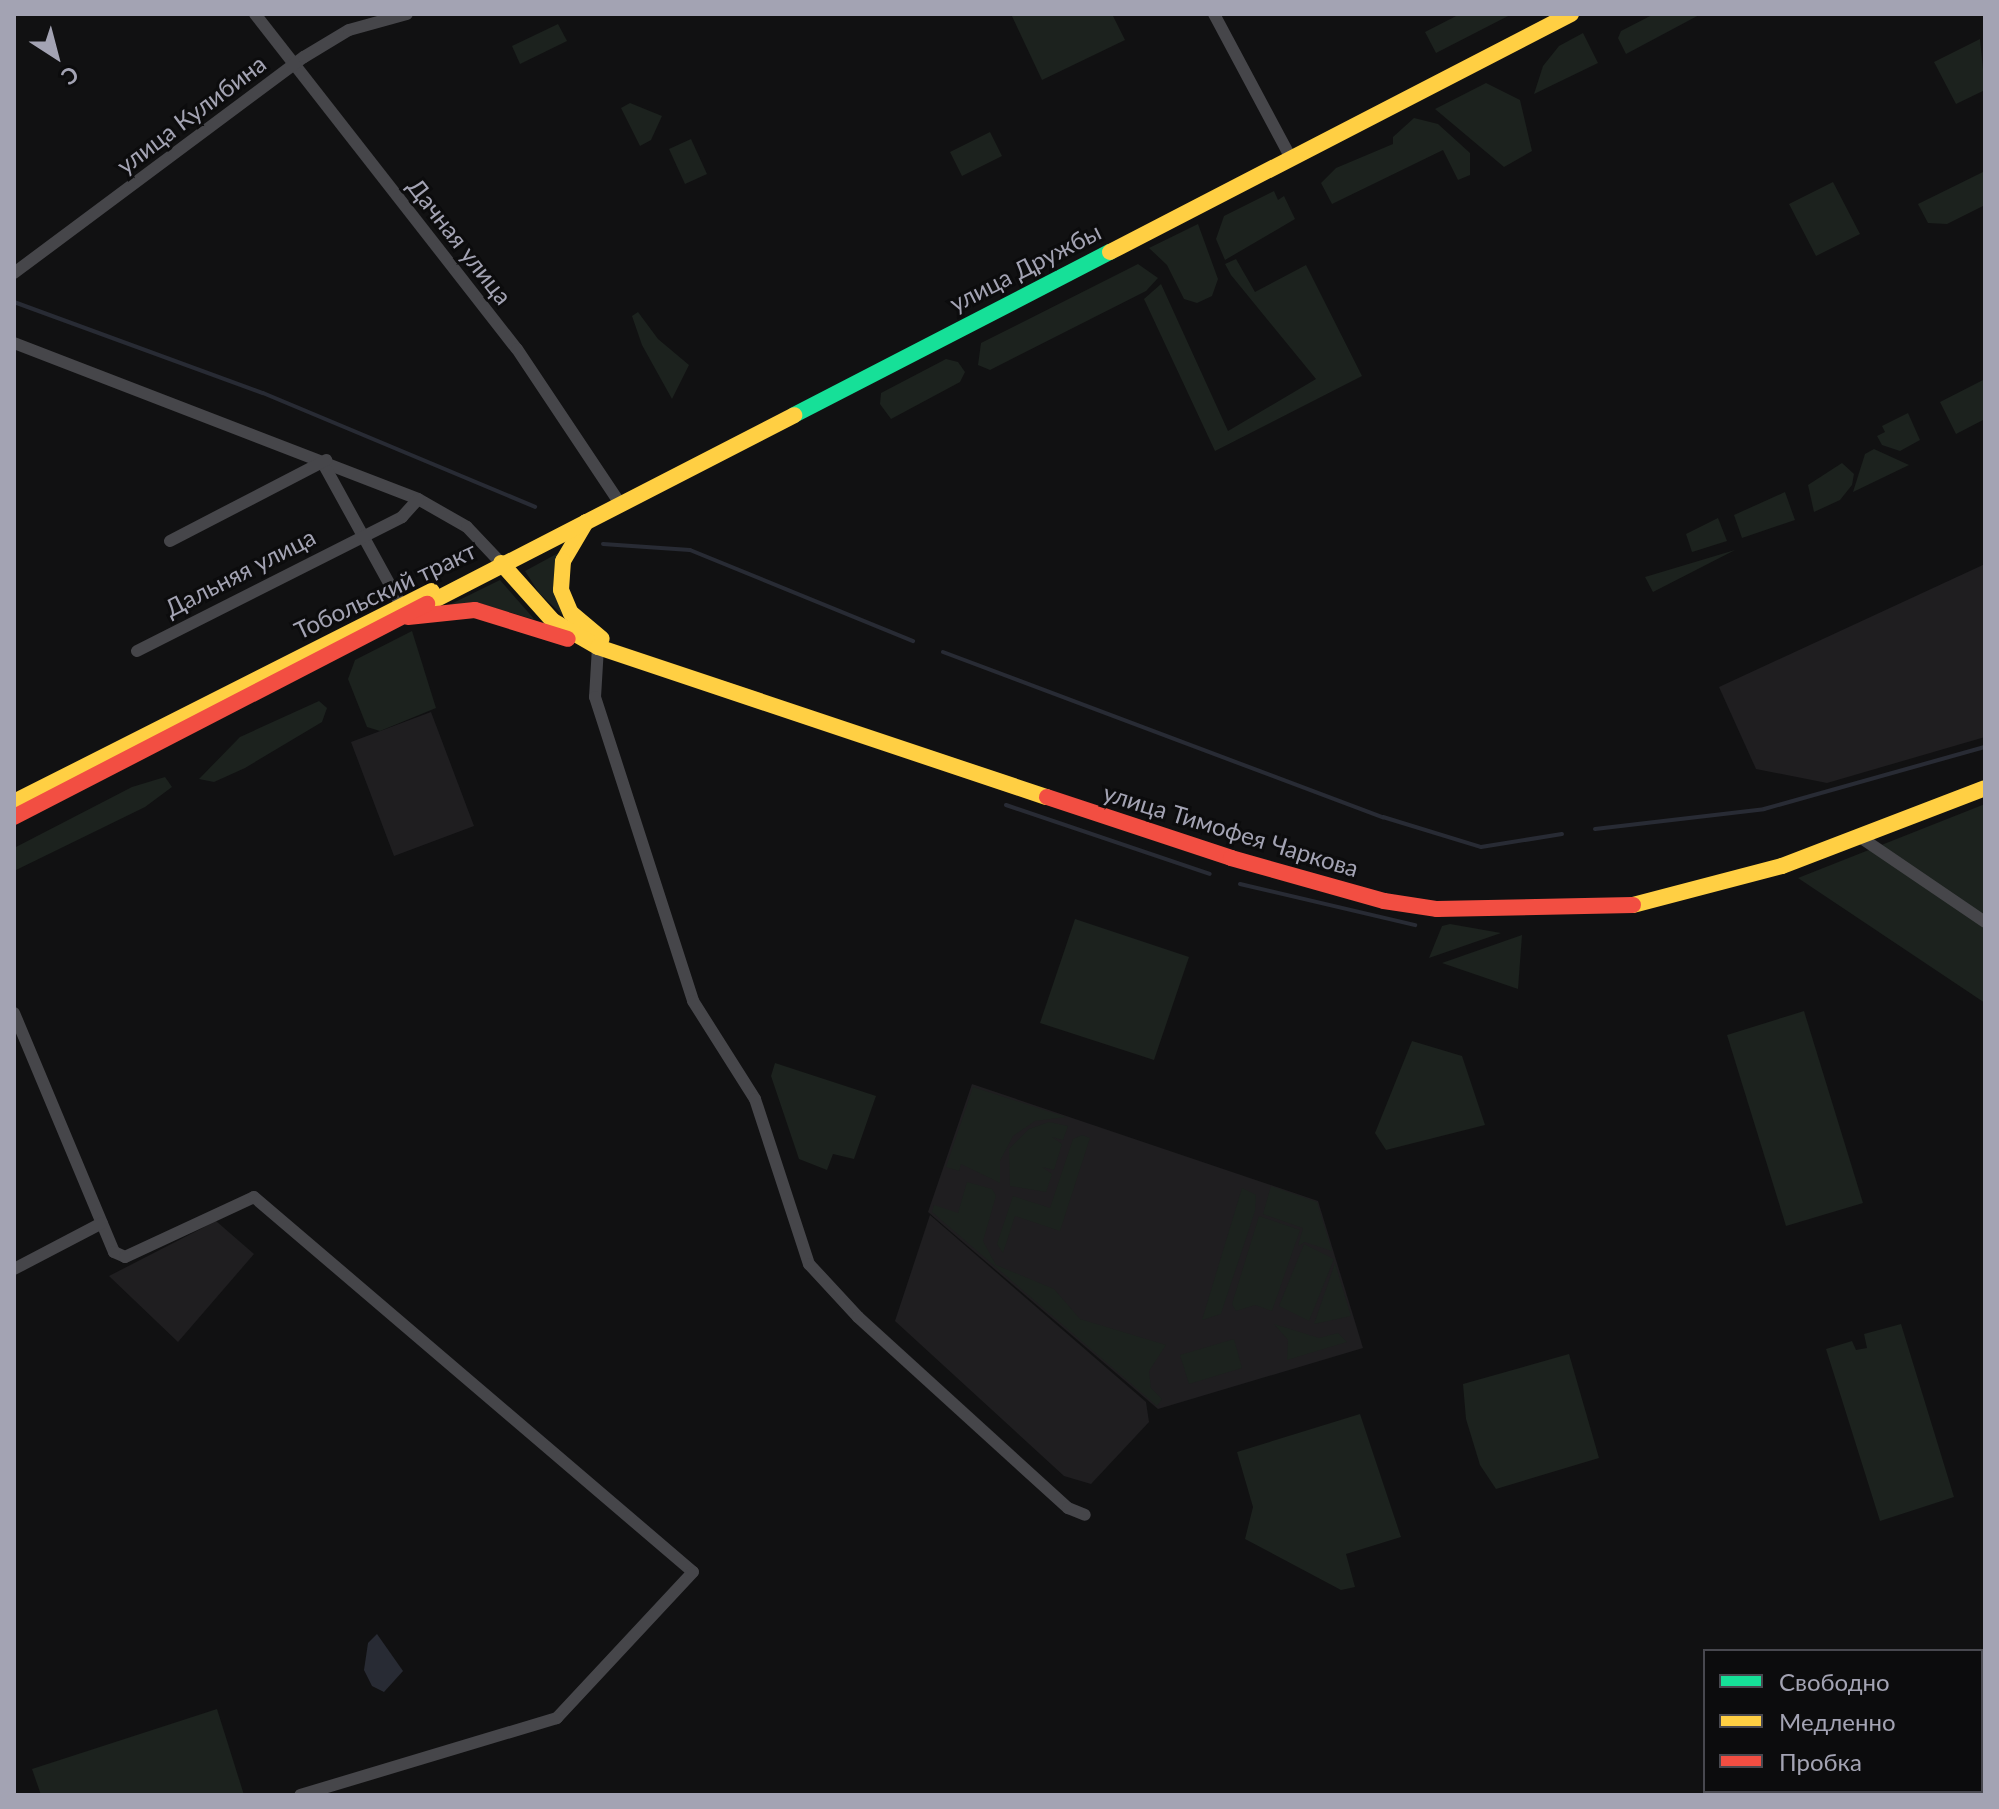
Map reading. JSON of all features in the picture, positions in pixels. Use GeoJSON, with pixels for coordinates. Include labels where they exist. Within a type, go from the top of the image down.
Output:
{"type":"FeatureCollection","features":[{"type":"Feature","properties":{"kind":"main road","name":"улица Дружбы"},"geometry":{"type":"LineString","coordinates":[[501,563],[1571,14]]}},
{"type":"Feature","properties":{"kind":"main road"},"geometry":{"type":"LineString","coordinates":[[587,519],[563,561],[561,590],[580,623],[631,656]]}},
{"type":"Feature","properties":{"kind":"main road","name":"Тобольский тракт"},"geometry":{"type":"LineString","coordinates":[[14,817],[176,727],[501,563]]}},
{"type":"Feature","properties":{"kind":"main road","name":"улица Тимофея Чаркова"},"geometry":{"type":"LineString","coordinates":[[501,563],[553,621],[598,647],[1231,858],[1384,901],[1437,909],[1519,912],[1628,906],[1729,884],[1985,788]]}},
{"type":"Feature","properties":{"kind":"main road"},"geometry":{"type":"LineString","coordinates":[[404,611],[475,610],[598,647]]}},
{"type":"Feature","properties":{"kind":"main road","name":"Тобольский тракт"},"geometry":{"type":"LineString","coordinates":[[14,802],[176,727]]}},
{"type":"Feature","properties":{"kind":"street","name":"Дачная улица"},"geometry":{"type":"LineString","coordinates":[[255,14],[517,349],[619,502]]}},
{"type":"Feature","properties":{"kind":"street","name":"улица Кулибина"},"geometry":{"type":"LineString","coordinates":[[14,273],[294,64],[349,30],[407,14]]}},
{"type":"Feature","properties":{"kind":"street"},"geometry":{"type":"LineString","coordinates":[[1214,14],[1291,158]]}},
{"type":"Feature","properties":{"kind":"street"},"geometry":{"type":"LineString","coordinates":[[14,343],[418,499],[467,527],[501,563]]}},
{"type":"Feature","properties":{"kind":"street"},"geometry":{"type":"LineString","coordinates":[[325,462],[404,611]]}},
{"type":"Feature","properties":{"kind":"street"},"geometry":{"type":"LineString","coordinates":[[170,541],[297,472],[325,462]]}},
{"type":"Feature","properties":{"kind":"street","name":"Дальняя улица"},"geometry":{"type":"LineString","coordinates":[[137,651],[402,517],[418,499]]}},
{"type":"Feature","properties":{"kind":"street"},"geometry":{"type":"LineString","coordinates":[[598,647],[595,697],[693,1001],[755,1099],[809,1264],[858,1317],[1068,1508],[1085,1515]]}},
{"type":"Feature","properties":{"kind":"street"},"geometry":{"type":"LineString","coordinates":[[1860,837],[1985,922]]}},
{"type":"Feature","properties":{"kind":"street"},"geometry":{"type":"LineString","coordinates":[[14,1013],[114,1252],[125,1257],[254,1197],[693,1572],[557,1718],[300,1795]]}},
{"type":"Feature","properties":{"kind":"street"},"geometry":{"type":"LineString","coordinates":[[14,1269],[102,1223]]}},
{"type":"Feature","properties":{"kind":"shaded area"},"geometry":{"type":"Polygon","coordinates":[[[1011,14],[1112,14],[1125,40],[1042,80],[1011,14]]]}},
{"type":"Feature","properties":{"kind":"shaded area"},"geometry":{"type":"Polygon","coordinates":[[[1460,14],[1512,14],[1436,53],[1425,32],[1460,14]]]}},
{"type":"Feature","properties":{"kind":"shaded area"},"geometry":{"type":"Polygon","coordinates":[[[1654,14],[1701,14],[1626,54],[1618,38],[1621,31],[1654,14]]]}},
{"type":"Feature","properties":{"kind":"shaded area"},"geometry":{"type":"Polygon","coordinates":[[[558,24],[567,41],[520,64],[512,46],[558,24]]]}},
{"type":"Feature","properties":{"kind":"shaded area"},"geometry":{"type":"Polygon","coordinates":[[[1583,33],[1598,63],[1534,94],[1543,66],[1559,46],[1583,33]]]}},
{"type":"Feature","properties":{"kind":"shaded area"},"geometry":{"type":"Polygon","coordinates":[[[1980,39],[1985,90],[1956,104],[1934,62],[1980,39]]]}},
{"type":"Feature","properties":{"kind":"shaded area"},"geometry":{"type":"Polygon","coordinates":[[[1486,83],[1520,100],[1532,151],[1504,167],[1435,109],[1486,83]]]}},
{"type":"Feature","properties":{"kind":"shaded area"},"geometry":{"type":"Polygon","coordinates":[[[630,103],[662,116],[651,140],[640,146],[621,108],[630,103]]]}},
{"type":"Feature","properties":{"kind":"shaded area"},"geometry":{"type":"Polygon","coordinates":[[[1414,118],[1438,124],[1470,153],[1470,175],[1458,180],[1443,150],[1332,204],[1321,183],[1336,168],[1393,144],[1393,137],[1414,118]]]}},
{"type":"Feature","properties":{"kind":"shaded area"},"geometry":{"type":"Polygon","coordinates":[[[990,132],[1002,156],[962,176],[950,152],[990,132]]]}},
{"type":"Feature","properties":{"kind":"shaded area"},"geometry":{"type":"Polygon","coordinates":[[[691,139],[707,174],[685,184],[669,149],[691,139]]]}},
{"type":"Feature","properties":{"kind":"shaded area"},"geometry":{"type":"Polygon","coordinates":[[[1985,171],[1985,205],[1947,224],[1928,223],[1918,204],[1985,171]]]}},
{"type":"Feature","properties":{"kind":"shaded area"},"geometry":{"type":"Polygon","coordinates":[[[1833,182],[1860,234],[1816,256],[1789,204],[1833,182]]]}},
{"type":"Feature","properties":{"kind":"shaded area"},"geometry":{"type":"Polygon","coordinates":[[[1274,191],[1278,200],[1284,196],[1295,219],[1225,260],[1216,239],[1224,216],[1274,191]]]}},
{"type":"Feature","properties":{"kind":"shaded area"},"geometry":{"type":"Polygon","coordinates":[[[1198,224],[1218,279],[1212,296],[1197,303],[1184,299],[1167,265],[1149,248],[1198,224]]]}},
{"type":"Feature","properties":{"kind":"shaded area"},"geometry":{"type":"Polygon","coordinates":[[[1236,259],[1255,292],[1306,265],[1362,376],[1215,451],[1144,299],[1161,284],[1228,431],[1316,379],[1231,275],[1225,264],[1236,259]]]}},
{"type":"Feature","properties":{"kind":"shaded area"},"geometry":{"type":"Polygon","coordinates":[[[1138,264],[1158,278],[1146,291],[990,370],[978,365],[981,343],[1138,264]]]}},
{"type":"Feature","properties":{"kind":"shaded area"},"geometry":{"type":"Polygon","coordinates":[[[638,312],[658,339],[689,365],[672,399],[642,345],[632,316],[638,312]]]}},
{"type":"Feature","properties":{"kind":"shaded area"},"geometry":{"type":"Polygon","coordinates":[[[946,359],[958,362],[965,372],[960,382],[891,419],[880,404],[881,393],[946,359]]]}},
{"type":"Feature","properties":{"kind":"shaded area"},"geometry":{"type":"Polygon","coordinates":[[[1985,379],[1985,419],[1956,434],[1940,402],[1985,379]]]}},
{"type":"Feature","properties":{"kind":"shaded area"},"geometry":{"type":"Polygon","coordinates":[[[1908,413],[1920,440],[1900,451],[1882,445],[1877,436],[1885,432],[1882,426],[1908,413]]]}},
{"type":"Feature","properties":{"kind":"shaded area"},"geometry":{"type":"Polygon","coordinates":[[[1874,449],[1909,465],[1853,492],[1865,454],[1874,449]]]}},
{"type":"Feature","properties":{"kind":"shaded area"},"geometry":{"type":"Polygon","coordinates":[[[1842,463],[1854,474],[1852,485],[1840,500],[1814,512],[1808,485],[1842,463]]]}},
{"type":"Feature","properties":{"kind":"shaded area"},"geometry":{"type":"Polygon","coordinates":[[[1785,492],[1795,520],[1742,538],[1734,515],[1785,492]]]}},
{"type":"Feature","properties":{"kind":"shaded area"},"geometry":{"type":"Polygon","coordinates":[[[1718,518],[1727,541],[1692,552],[1686,534],[1718,518]]]}},
{"type":"Feature","properties":{"kind":"shaded area"},"geometry":{"type":"Polygon","coordinates":[[[1735,550],[1653,592],[1645,577],[1735,550]]]}},
{"type":"Feature","properties":{"kind":"shaded area"},"geometry":{"type":"Polygon","coordinates":[[[562,551],[570,622],[539,593],[525,571],[562,551]]]}},
{"type":"Feature","properties":{"kind":"shaded area"},"geometry":{"type":"Polygon","coordinates":[[[1985,564],[1985,737],[1827,783],[1756,769],[1719,687],[1985,564]]]}},
{"type":"Feature","properties":{"kind":"shaded area"},"geometry":{"type":"Polygon","coordinates":[[[500,580],[535,620],[479,603],[449,605],[500,580]]]}},
{"type":"Feature","properties":{"kind":"shaded area"},"geometry":{"type":"Polygon","coordinates":[[[412,631],[436,708],[380,731],[367,727],[348,679],[355,660],[412,631]]]}},
{"type":"Feature","properties":{"kind":"shaded area"},"geometry":{"type":"Polygon","coordinates":[[[319,701],[327,708],[322,722],[245,768],[214,782],[199,779],[240,737],[319,701]]]}},
{"type":"Feature","properties":{"kind":"shaded area"},"geometry":{"type":"Polygon","coordinates":[[[431,712],[474,826],[394,856],[351,742],[431,712]]]}},
{"type":"Feature","properties":{"kind":"shaded area"},"geometry":{"type":"Polygon","coordinates":[[[165,777],[172,787],[145,807],[14,871],[14,848],[132,787],[165,777]]]}},
{"type":"Feature","properties":{"kind":"shaded area"},"geometry":{"type":"Polygon","coordinates":[[[1985,804],[1985,1003],[1798,878],[1985,804]]]}},
{"type":"Feature","properties":{"kind":"shaded area"},"geometry":{"type":"Polygon","coordinates":[[[1075,919],[1189,957],[1154,1060],[1040,1023],[1075,919]]]}},
{"type":"Feature","properties":{"kind":"shaded area"},"geometry":{"type":"Polygon","coordinates":[[[1450,924],[1501,933],[1429,958],[1442,926],[1450,924]]]}},
{"type":"Feature","properties":{"kind":"shaded area"},"geometry":{"type":"Polygon","coordinates":[[[1522,935],[1518,989],[1442,963],[1522,935]]]}},
{"type":"Feature","properties":{"kind":"shaded area"},"geometry":{"type":"Polygon","coordinates":[[[1804,1011],[1863,1203],[1786,1226],[1727,1035],[1804,1011]]]}},
{"type":"Feature","properties":{"kind":"shaded area"},"geometry":{"type":"Polygon","coordinates":[[[1412,1041],[1462,1056],[1485,1125],[1386,1150],[1375,1133],[1412,1041]]]}},
{"type":"Feature","properties":{"kind":"shaded area"},"geometry":{"type":"Polygon","coordinates":[[[775,1063],[876,1096],[854,1159],[833,1154],[827,1170],[799,1159],[771,1076],[775,1063]]]}},
{"type":"Feature","properties":{"kind":"shaded area"},"geometry":{"type":"Polygon","coordinates":[[[972,1084],[1318,1201],[1363,1348],[1158,1409],[928,1212],[972,1084]]]}},
{"type":"Feature","properties":{"kind":"shaded area"},"geometry":{"type":"Polygon","coordinates":[[[973,1087],[1066,1117],[1035,1121],[1013,1136],[1000,1161],[1000,1183],[961,1164],[959,1171],[946,1167],[973,1087]]]}},
{"type":"Feature","properties":{"kind":"shaded area"},"geometry":{"type":"Polygon","coordinates":[[[1049,1122],[1068,1126],[1063,1140],[1052,1137],[1062,1144],[1054,1170],[1042,1167],[1052,1174],[1046,1192],[1010,1186],[1009,1149],[1029,1129],[1049,1122]]]}},
{"type":"Feature","properties":{"kind":"shaded area"},"geometry":{"type":"Polygon","coordinates":[[[1082,1135],[1090,1138],[1060,1231],[1015,1216],[1003,1253],[997,1244],[1013,1196],[1050,1208],[1073,1139],[1082,1135]]]}},
{"type":"Feature","properties":{"kind":"shaded area"},"geometry":{"type":"Polygon","coordinates":[[[967,1182],[992,1189],[996,1196],[983,1241],[996,1265],[1054,1289],[1080,1319],[1166,1345],[1149,1371],[1151,1388],[1162,1399],[1157,1406],[932,1212],[934,1205],[958,1213],[967,1182]]]}},
{"type":"Feature","properties":{"kind":"shaded area"},"geometry":{"type":"Polygon","coordinates":[[[1271,1186],[1317,1202],[1332,1251],[1305,1242],[1298,1246],[1303,1228],[1263,1214],[1271,1186]]]}},
{"type":"Feature","properties":{"kind":"shaded area"},"geometry":{"type":"Polygon","coordinates":[[[1242,1188],[1256,1195],[1255,1211],[1221,1314],[1202,1320],[1242,1188]]]}},
{"type":"Feature","properties":{"kind":"shaded area"},"geometry":{"type":"Polygon","coordinates":[[[930,1215],[1146,1402],[1149,1422],[1091,1484],[1064,1476],[895,1321],[930,1215]]]}},
{"type":"Feature","properties":{"kind":"shaded area"},"geometry":{"type":"Polygon","coordinates":[[[1259,1216],[1300,1230],[1272,1311],[1255,1305],[1236,1311],[1232,1304],[1259,1216]]]}},
{"type":"Feature","properties":{"kind":"shaded area"},"geometry":{"type":"Polygon","coordinates":[[[216,1221],[254,1254],[178,1342],[109,1276],[216,1221]]]}},
{"type":"Feature","properties":{"kind":"shaded area"},"geometry":{"type":"Polygon","coordinates":[[[1304,1244],[1334,1259],[1309,1321],[1279,1306],[1304,1244]]]}},
{"type":"Feature","properties":{"kind":"shaded area"},"geometry":{"type":"Polygon","coordinates":[[[1335,1263],[1351,1316],[1314,1324],[1335,1263]]]}},
{"type":"Feature","properties":{"kind":"shaded area"},"geometry":{"type":"Polygon","coordinates":[[[1274,1324],[1319,1338],[1338,1333],[1347,1342],[1287,1360],[1288,1340],[1274,1324]]]}},
{"type":"Feature","properties":{"kind":"shaded area"},"geometry":{"type":"Polygon","coordinates":[[[1901,1324],[1954,1497],[1880,1521],[1826,1349],[1852,1341],[1856,1350],[1867,1348],[1864,1334],[1901,1324]]]}},
{"type":"Feature","properties":{"kind":"shaded area"},"geometry":{"type":"Polygon","coordinates":[[[1234,1339],[1242,1368],[1189,1384],[1180,1355],[1234,1339]]]}},
{"type":"Feature","properties":{"kind":"shaded area"},"geometry":{"type":"Polygon","coordinates":[[[1569,1354],[1599,1458],[1496,1489],[1480,1465],[1466,1419],[1463,1384],[1569,1354]]]}},
{"type":"Feature","properties":{"kind":"shaded area"},"geometry":{"type":"Polygon","coordinates":[[[1360,1414],[1401,1537],[1346,1554],[1355,1587],[1341,1590],[1245,1539],[1253,1507],[1237,1452],[1360,1414]]]}},
{"type":"Feature","properties":{"kind":"shaded area"},"geometry":{"type":"Polygon","coordinates":[[[377,1634],[403,1671],[384,1692],[372,1686],[364,1670],[368,1643],[377,1634]]]}},
{"type":"Feature","properties":{"kind":"shaded area"},"geometry":{"type":"Polygon","coordinates":[[[217,1709],[244,1795],[41,1795],[32,1769],[217,1709]]]}},
{"type":"Feature","properties":{"kind":"waterway"},"geometry":{"type":"LineString","coordinates":[[14,302],[263,393],[535,507]]}},
{"type":"Feature","properties":{"kind":"waterway"},"geometry":{"type":"LineString","coordinates":[[603,544],[690,550],[913,641]]}},
{"type":"Feature","properties":{"kind":"waterway"},"geometry":{"type":"LineString","coordinates":[[943,652],[1383,817],[1481,847],[1562,834]]}},
{"type":"Feature","properties":{"kind":"waterway"},"geometry":{"type":"LineString","coordinates":[[1595,829],[1764,809],[1985,747]]}},
{"type":"Feature","properties":{"kind":"waterway"},"geometry":{"type":"LineString","coordinates":[[1006,805],[1210,874]]}},
{"type":"Feature","properties":{"kind":"waterway"},"geometry":{"type":"LineString","coordinates":[[1240,884],[1415,925]]}},
{"type":"Feature","properties":{"kind":"traffic: fast"},"geometry":{"type":"LineString","coordinates":[[794,415],[1110,252]]}},
{"type":"Feature","properties":{"kind":"traffic: slow"},"geometry":{"type":"LineString","coordinates":[[1110,252],[1571,14]]}},
{"type":"Feature","properties":{"kind":"traffic: slow"},"geometry":{"type":"LineString","coordinates":[[427,604],[794,415]]}},
{"type":"Feature","properties":{"kind":"traffic: slow"},"geometry":{"type":"LineString","coordinates":[[586,522],[563,561],[561,590],[571,613],[602,639]]}},
{"type":"Feature","properties":{"kind":"traffic: slow"},"geometry":{"type":"LineString","coordinates":[[501,563],[553,621],[598,647],[1047,797]]}},
{"type":"Feature","properties":{"kind":"traffic: slow"},"geometry":{"type":"LineString","coordinates":[[14,802],[432,591]]}},
{"type":"Feature","properties":{"kind":"traffic: slow"},"geometry":{"type":"LineString","coordinates":[[1633,905],[1782,866],[1985,788]]}},
{"type":"Feature","properties":{"kind":"traffic: jam"},"geometry":{"type":"LineString","coordinates":[[14,817],[427,604]]}},
{"type":"Feature","properties":{"kind":"traffic: jam"},"geometry":{"type":"LineString","coordinates":[[408,617],[475,610],[568,639]]}},
{"type":"Feature","properties":{"kind":"traffic: jam"},"geometry":{"type":"LineString","coordinates":[[1047,797],[1231,858],[1384,901],[1437,909],[1633,905]]}}]}
